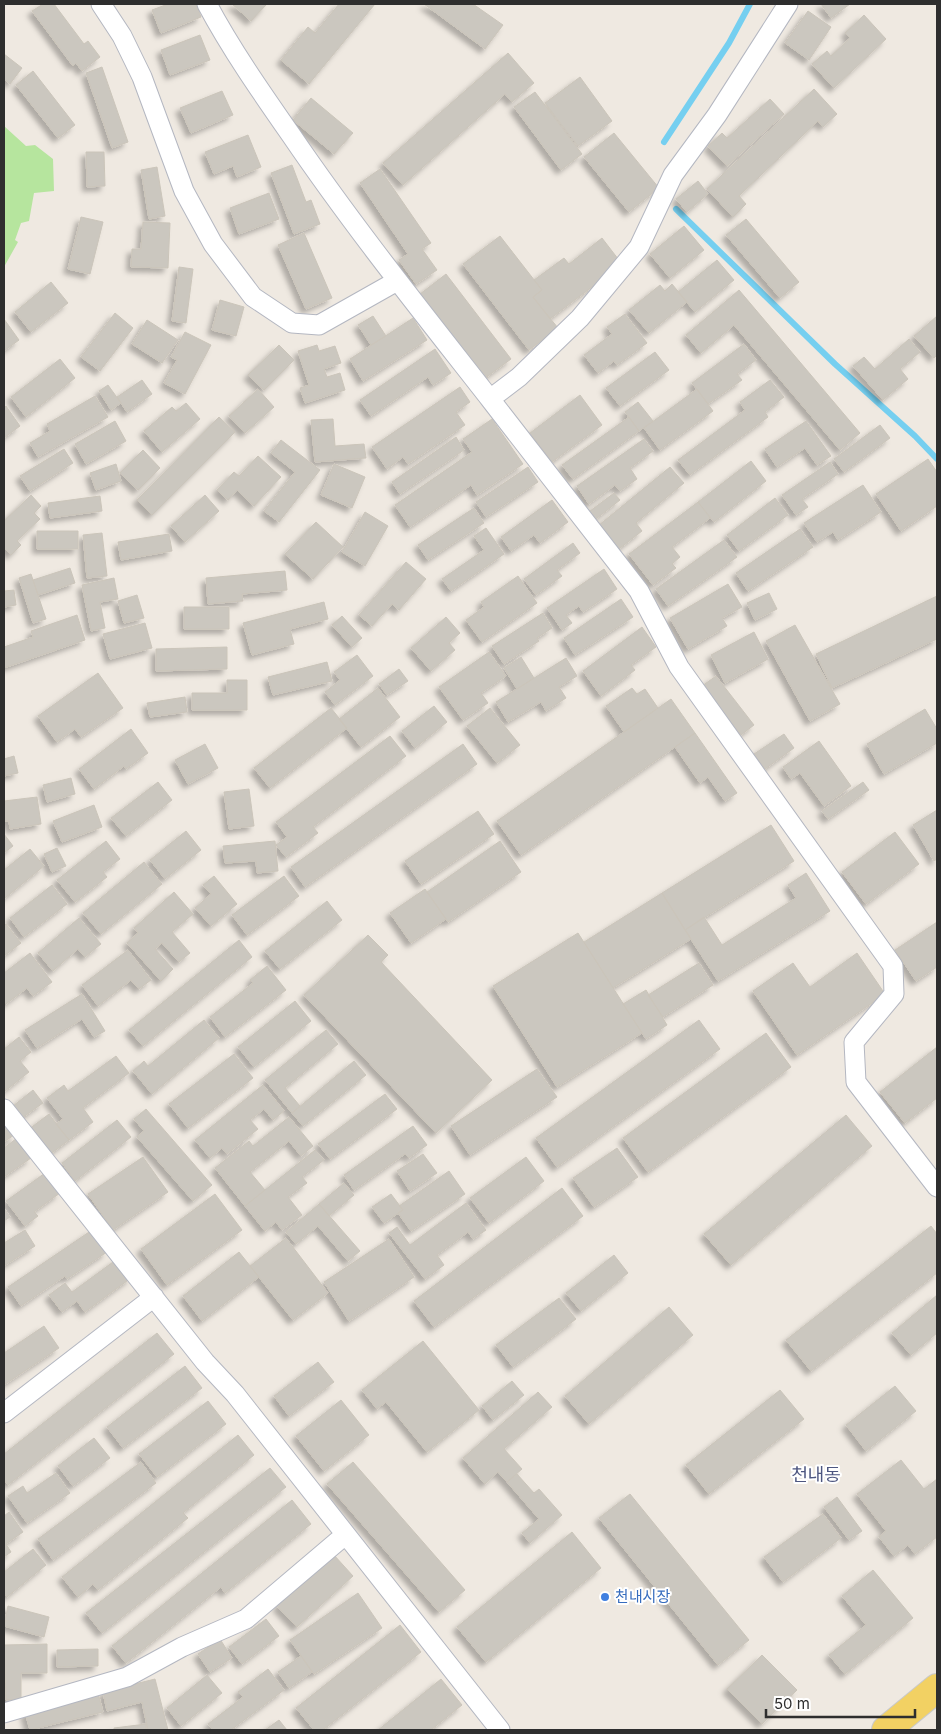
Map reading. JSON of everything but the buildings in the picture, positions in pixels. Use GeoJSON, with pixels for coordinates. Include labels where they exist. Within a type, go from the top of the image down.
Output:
{"type":"FeatureCollection","features":[{"type":"Feature","properties":{"kind":"main road"},"geometry":{"type":"LineString","coordinates":[[886,1730],[937,1688]]}},
{"type":"Feature","properties":{"kind":"street"},"geometry":{"type":"LineString","coordinates":[[101,4],[122,36],[142,77],[184,191],[213,244],[253,296],[292,323],[319,324],[397,281]]}},
{"type":"Feature","properties":{"kind":"street"},"geometry":{"type":"LineString","coordinates":[[207,4],[220,28],[274,111],[328,189],[397,281],[639,591],[679,667],[893,966],[894,994],[854,1042],[856,1082],[937,1187]]}},
{"type":"Feature","properties":{"kind":"street"},"geometry":{"type":"LineString","coordinates":[[490,399],[519,377],[580,318],[639,247],[673,175],[717,115],[788,4]]}},
{"type":"Feature","properties":{"kind":"street"},"geometry":{"type":"LineString","coordinates":[[4,1108],[205,1362],[235,1394],[500,1730]]}},
{"type":"Feature","properties":{"kind":"street"},"geometry":{"type":"LineString","coordinates":[[4,1413],[154,1297]]}},
{"type":"Feature","properties":{"kind":"street"},"geometry":{"type":"LineString","coordinates":[[4,1713],[127,1677],[182,1647],[246,1619],[345,1535]]}},
{"type":"Feature","properties":{"kind":"green space"},"geometry":{"type":"Polygon","coordinates":[[[4,126],[26,146],[35,145],[53,159],[54,191],[34,193],[29,221],[21,223],[15,240],[18,242],[4,267],[4,126]]]}},
{"type":"Feature","properties":{"kind":"waterway"},"geometry":{"type":"LineString","coordinates":[[664,142],[729,43],[750,4]]}},
{"type":"Feature","properties":{"kind":"waterway"},"geometry":{"type":"LineString","coordinates":[[676,209],[835,364],[915,436],[937,459]]}},
{"type":"Feature","properties":{"kind":"place","name":"천내시장"},"geometry":{"type":"Point","coordinates":[605,1597]}},
{"type":"Feature","properties":{"kind":"district","name":"천내동"},"geometry":{"type":"Point","coordinates":[816,1475]}}]}
